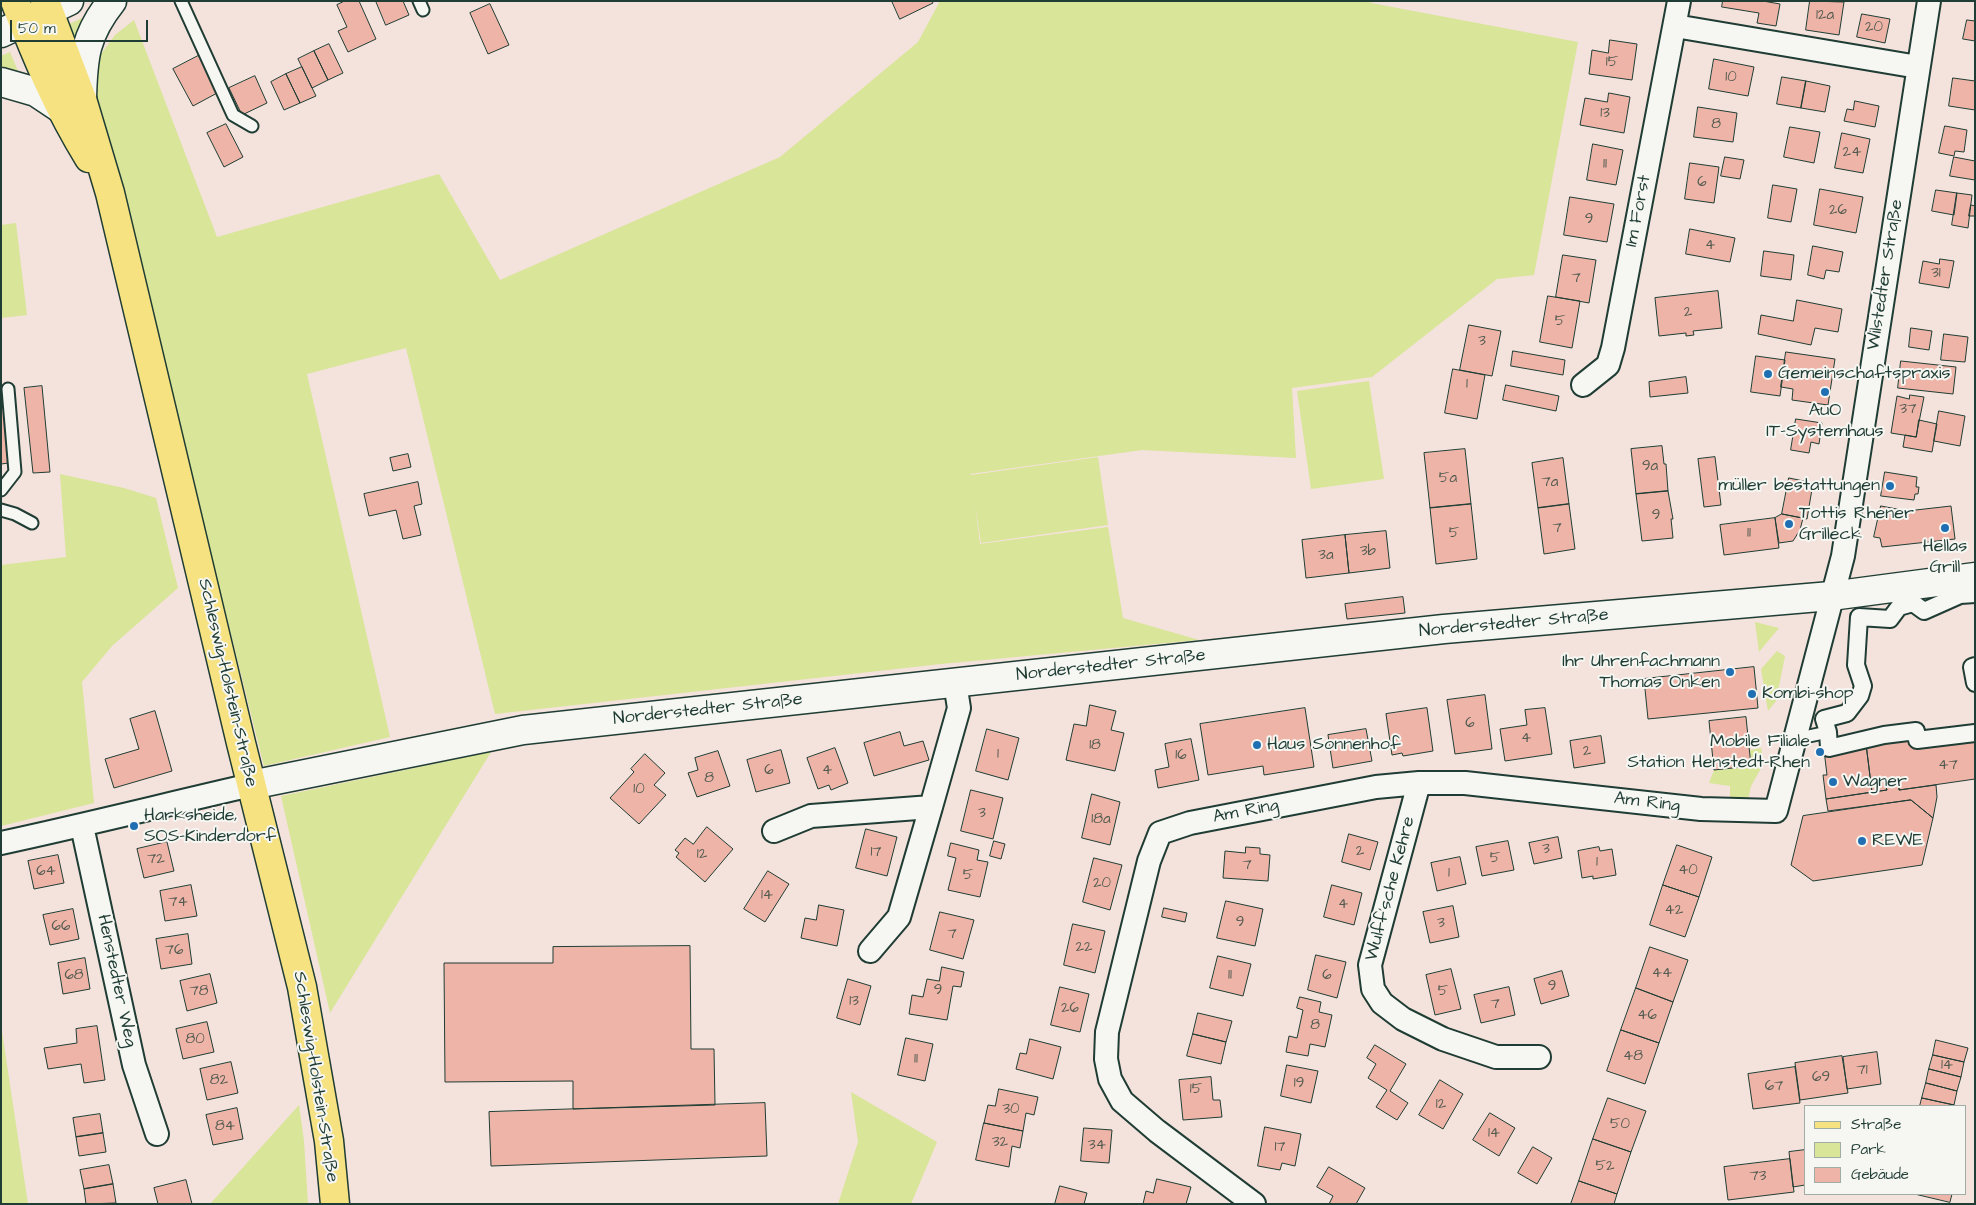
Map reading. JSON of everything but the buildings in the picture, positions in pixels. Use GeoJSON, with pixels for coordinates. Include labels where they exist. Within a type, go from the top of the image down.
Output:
{"type":"FeatureCollection","features":[{"type":"Feature","properties":{"kind":"main road","name":"Schleswig-Holstein-Straße"},"geometry":{"type":"LineString","coordinates":[[54,4],[72,103],[110,193],[251,785],[302,987],[329,1141],[335,1204]]}},
{"type":"Feature","properties":{"kind":"main road","name":"Schleswig-Holstein-Straße"},"geometry":{"type":"LineString","coordinates":[[13,19],[72,103]]}},
{"type":"Feature","properties":{"kind":"street"},"geometry":{"type":"LineString","coordinates":[[1,82],[72,103],[88,40],[112,1]]}},
{"type":"Feature","properties":{"kind":"street","name":"Im Forst"},"geometry":{"type":"LineString","coordinates":[[1583,385],[1608,365],[1613,348],[1679,1]]}},
{"type":"Feature","properties":{"kind":"street","name":"Wilstedter Straße"},"geometry":{"type":"LineString","coordinates":[[1776,811],[1843,556],[1929,1]]}},
{"type":"Feature","properties":{"kind":"street"},"geometry":{"type":"LineString","coordinates":[[13,19],[54,4]]}},
{"type":"Feature","properties":{"kind":"street"},"geometry":{"type":"LineString","coordinates":[[1675,26],[1918,67]]}},
{"type":"Feature","properties":{"kind":"street"},"geometry":{"type":"LineString","coordinates":[[1967,586],[1924,611],[1913,603],[1899,607],[1890,619],[1859,618],[1856,665],[1862,686],[1860,696],[1847,713],[1824,719],[1828,732],[1829,748],[1884,735],[1916,731],[1917,740],[1975,733]]}},
{"type":"Feature","properties":{"kind":"street","name":"Norderstedter Straße"},"geometry":{"type":"LineString","coordinates":[[251,785],[523,730],[1444,630],[1967,586]]}},
{"type":"Feature","properties":{"kind":"street"},"geometry":{"type":"LineString","coordinates":[[1975,666],[1972,667],[1975,683]]}},
{"type":"Feature","properties":{"kind":"street"},"geometry":{"type":"LineString","coordinates":[[870,951],[899,918],[958,708],[955,683]]}},
{"type":"Feature","properties":{"kind":"street","name":"Am Ring"},"geometry":{"type":"LineString","coordinates":[[1254,1204],[1157,1131],[1122,1101],[1110,1079],[1106,1059],[1107,1032],[1149,861],[1160,834],[1190,823],[1376,787],[1419,783],[1465,782],[1701,809],[1776,811]]}},
{"type":"Feature","properties":{"kind":"street","name":"Wulff'sche Kehre"},"geometry":{"type":"LineString","coordinates":[[1419,783],[1370,965],[1373,989],[1382,1003],[1403,1019],[1443,1039],[1496,1057],[1539,1057]]}},
{"type":"Feature","properties":{"kind":"street"},"geometry":{"type":"LineString","coordinates":[[1,843],[82,826],[132,812],[251,785]]}},
{"type":"Feature","properties":{"kind":"street"},"geometry":{"type":"LineString","coordinates":[[774,832],[811,816],[931,807]]}},
{"type":"Feature","properties":{"kind":"street","name":"Henstedter Weg"},"geometry":{"type":"LineString","coordinates":[[82,826],[134,1065],[157,1134]]}},
{"type":"Feature","properties":{"kind":"lane"},"geometry":{"type":"LineString","coordinates":[[181,1],[233,115],[252,126]]}},
{"type":"Feature","properties":{"kind":"lane"},"geometry":{"type":"LineString","coordinates":[[1,490],[15,472],[8,389]]}},
{"type":"Feature","properties":{"kind":"lane"},"geometry":{"type":"LineString","coordinates":[[1,510],[15,514],[32,523]]}},
{"type":"Feature","properties":{"kind":"lane"},"geometry":{"type":"LineString","coordinates":[[1795,739],[1828,732]]}},
{"type":"Feature","properties":{"kind":"green space"},"geometry":{"type":"Polygon","coordinates":[[[940,1],[1371,1],[1371,3],[1578,42],[1534,275],[1497,279],[1372,377],[1292,388],[1296,458],[1142,450],[970,474],[1098,457],[1108,525],[981,543],[975,505],[980,544],[1108,527],[1123,618],[1199,640],[941,664],[495,714],[406,348],[307,374],[390,737],[264,766],[98,104],[94,79],[101,54],[115,35],[134,20],[217,237],[439,174],[500,280],[780,157],[918,42],[940,1]]]}},
{"type":"Feature","properties":{"kind":"green space"},"geometry":{"type":"Polygon","coordinates":[[[93,13],[78,52],[67,25],[93,13]]]}},
{"type":"Feature","properties":{"kind":"green space"},"geometry":{"type":"Polygon","coordinates":[[[10,52],[18,71],[18,77],[1,73],[1,56],[10,52]]]}},
{"type":"Feature","properties":{"kind":"green space"},"geometry":{"type":"Polygon","coordinates":[[[16,223],[27,315],[1,318],[1,225],[16,223]]]}},
{"type":"Feature","properties":{"kind":"green space"},"geometry":{"type":"Polygon","coordinates":[[[1369,381],[1384,479],[1311,489],[1297,391],[1369,381]]]}},
{"type":"Feature","properties":{"kind":"green space"},"geometry":{"type":"Polygon","coordinates":[[[60,474],[124,488],[156,498],[178,588],[112,646],[82,682],[94,803],[1,826],[1,565],[66,557],[60,474]]]}},
{"type":"Feature","properties":{"kind":"green space"},"geometry":{"type":"Polygon","coordinates":[[[1755,622],[1779,628],[1759,652],[1755,622]]]}},
{"type":"Feature","properties":{"kind":"green space"},"geometry":{"type":"Polygon","coordinates":[[[1777,651],[1785,656],[1776,701],[1768,711],[1761,669],[1777,651]]]}},
{"type":"Feature","properties":{"kind":"green space"},"geometry":{"type":"Polygon","coordinates":[[[1761,748],[1764,763],[1751,786],[1748,800],[1730,800],[1730,786],[1709,783],[1714,770],[1751,766],[1750,750],[1761,748]]]}},
{"type":"Feature","properties":{"kind":"green space"},"geometry":{"type":"Polygon","coordinates":[[[491,752],[330,1013],[281,796],[491,752]]]}},
{"type":"Feature","properties":{"kind":"green space"},"geometry":{"type":"Polygon","coordinates":[[[1,1025],[28,1204],[1,1204],[1,1025]]]}},
{"type":"Feature","properties":{"kind":"green space"},"geometry":{"type":"Polygon","coordinates":[[[851,1092],[937,1142],[911,1204],[838,1204],[858,1142],[851,1092]]]}},
{"type":"Feature","properties":{"kind":"green space"},"geometry":{"type":"Polygon","coordinates":[[[299,1105],[304,1141],[308,1204],[210,1204],[299,1105]]]}},
{"type":"Feature","properties":{"kind":"place","name":"Gemeinschaftspraxis"},"geometry":{"type":"Point","coordinates":[1768,374]}},
{"type":"Feature","properties":{"kind":"place","name":"AuO IT-Systemhaus"},"geometry":{"type":"Point","coordinates":[1825,392]}},
{"type":"Feature","properties":{"kind":"place","name":"müller bestattungen"},"geometry":{"type":"Point","coordinates":[1890,486]}},
{"type":"Feature","properties":{"kind":"place","name":"Tottis Rhener Grilleck"},"geometry":{"type":"Point","coordinates":[1789,524]}},
{"type":"Feature","properties":{"kind":"place","name":"Hellas Grill"},"geometry":{"type":"Point","coordinates":[1945,528]}},
{"type":"Feature","properties":{"kind":"place","name":"Ihr Uhrenfachmann Thomas Onken"},"geometry":{"type":"Point","coordinates":[1730,672]}},
{"type":"Feature","properties":{"kind":"place","name":"Kombi-shop"},"geometry":{"type":"Point","coordinates":[1752,694]}},
{"type":"Feature","properties":{"kind":"place","name":"Haus Sonnenhof"},"geometry":{"type":"Point","coordinates":[1257,745]}},
{"type":"Feature","properties":{"kind":"place","name":"Mobile Filiale Station Henstedt-Rhen"},"geometry":{"type":"Point","coordinates":[1820,752]}},
{"type":"Feature","properties":{"kind":"place","name":"Wagner"},"geometry":{"type":"Point","coordinates":[1833,782]}},
{"type":"Feature","properties":{"kind":"place","name":"Harksheide, SOS-Kinderdorf"},"geometry":{"type":"Point","coordinates":[134,826]}},
{"type":"Feature","properties":{"kind":"place","name":"REWE"},"geometry":{"type":"Point","coordinates":[1862,841]}}]}
